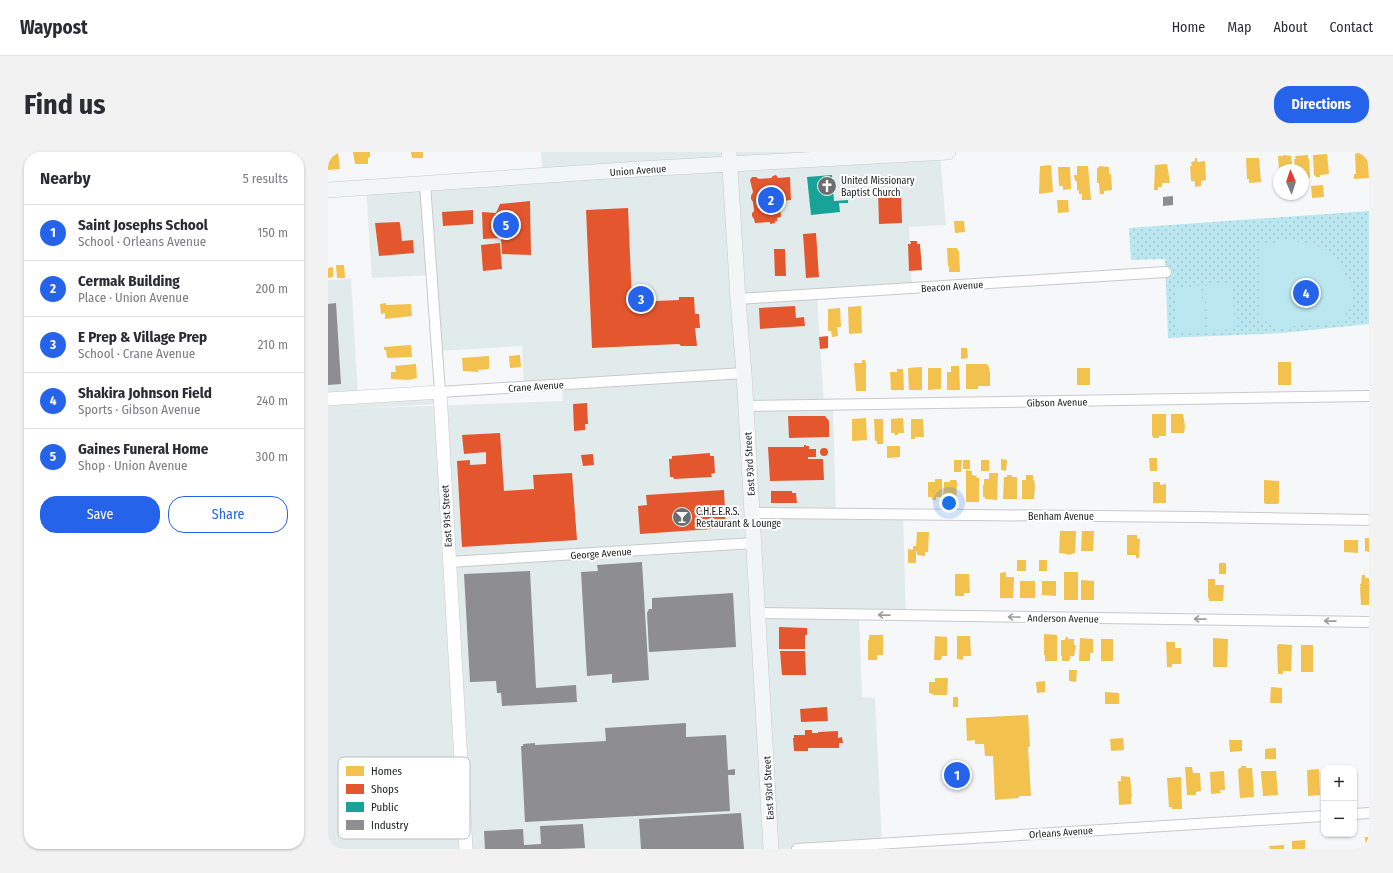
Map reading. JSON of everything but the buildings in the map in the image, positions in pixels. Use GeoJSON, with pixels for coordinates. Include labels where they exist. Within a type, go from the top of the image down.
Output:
{"type":"FeatureCollection","features":[{"type":"Feature","properties":{"kind":"main road","name":"Union Avenue"},"geometry":{"type":"LineString","coordinates":[[328,190],[426,184],[730,158],[842,159],[948,152]]}},
{"type":"Feature","properties":{"kind":"main road","name":"East 93rd Street"},"geometry":{"type":"LineString","coordinates":[[730,158],[746,406],[771,849]]}},
{"type":"Feature","properties":{"kind":"street","name":"East 91st Street"},"geometry":{"type":"LineString","coordinates":[[426,184],[440,392],[448,562],[460,757]]}},
{"type":"Feature","properties":{"kind":"street","name":"Beacon Avenue"},"geometry":{"type":"LineString","coordinates":[[738,300],[1166,272]]}},
{"type":"Feature","properties":{"kind":"street","name":"Crane Avenue"},"geometry":{"type":"LineString","coordinates":[[328,399],[744,373]]}},
{"type":"Feature","properties":{"kind":"street","name":"Gibson Avenue"},"geometry":{"type":"LineString","coordinates":[[746,406],[1369,396]]}},
{"type":"Feature","properties":{"kind":"street","name":"Benham Avenue"},"geometry":{"type":"LineString","coordinates":[[752,513],[1369,520]]}},
{"type":"Feature","properties":{"kind":"street","name":"George Avenue"},"geometry":{"type":"LineString","coordinates":[[448,562],[754,543]]}},
{"type":"Feature","properties":{"kind":"street","name":"Anderson Avenue"},"geometry":{"type":"LineString","coordinates":[[758,613],[1369,622]]}},
{"type":"Feature","properties":{"kind":"street"},"geometry":{"type":"LineString","coordinates":[[1357,814],[1369,813]]}},
{"type":"Feature","properties":{"kind":"street","name":"Orleans Avenue"},"geometry":{"type":"LineString","coordinates":[[798,849],[1321,816]]}},
{"type":"Feature","properties":{"kind":"street","name":"East 91st Street"},"geometry":{"type":"LineString","coordinates":[[465,839],[466,849]]}},
{"type":"Feature","properties":{"kind":"shaded area"},"geometry":{"type":"Polygon","coordinates":[[[541,152],[949,152],[940,153],[946,225],[909,227],[912,288],[817,295],[824,405],[833,405],[836,514],[903,514],[906,615],[859,615],[862,697],[875,698],[882,843],[892,843],[893,849],[328,849],[328,280],[351,279],[358,397],[440,392],[441,404],[346,409],[563,401],[562,384],[524,387],[522,346],[437,351],[432,275],[372,278],[366,188],[543,175],[541,152]]]}},
{"type":"Feature","properties":{"kind":"shaded area"},"geometry":{"type":"Polygon","coordinates":[[[1369,211],[1369,324],[1282,333],[1168,338],[1165,259],[1131,260],[1129,228],[1369,211]]]}},
{"type":"Feature","properties":{"kind":"shaded area"},"geometry":{"type":"Polygon","coordinates":[[[1287,240],[1316,245],[1338,262],[1350,283],[1353,303],[1341,321],[1275,328],[1261,318],[1259,246],[1287,240]]]}},
{"type":"Feature","properties":{"kind":"shaded area"},"geometry":{"type":"Polygon","coordinates":[[[1232,284],[1235,329],[1208,331],[1205,286],[1232,284]]]}},
{"type":"Feature","properties":{"kind":"shaded area"},"geometry":{"type":"Polygon","coordinates":[[[1201,286],[1205,331],[1178,333],[1175,288],[1201,286]]]}},
{"type":"Feature","properties":{"kind":"place","name":"United Missionary Baptist Church"},"geometry":{"type":"Point","coordinates":[827,186]}},
{"type":"Feature","properties":{"kind":"place","name":"Cermak Building"},"geometry":{"type":"Point","coordinates":[771,200]}},
{"type":"Feature","properties":{"kind":"place","name":"Gaines Funeral Home"},"geometry":{"type":"Point","coordinates":[506,225]}},
{"type":"Feature","properties":{"kind":"place","name":"Shakira Johnson Field"},"geometry":{"type":"Point","coordinates":[1306,293]}},
{"type":"Feature","properties":{"kind":"place","name":"E Prep & Village Prep"},"geometry":{"type":"Point","coordinates":[641,299]}},
{"type":"Feature","properties":{"kind":"place","name":"C.H.E.E.R.S. Restaurant & Lounge"},"geometry":{"type":"Point","coordinates":[682,517]}},
{"type":"Feature","properties":{"kind":"place","name":"Saint Josephs School"},"geometry":{"type":"Point","coordinates":[957,775]}}]}
